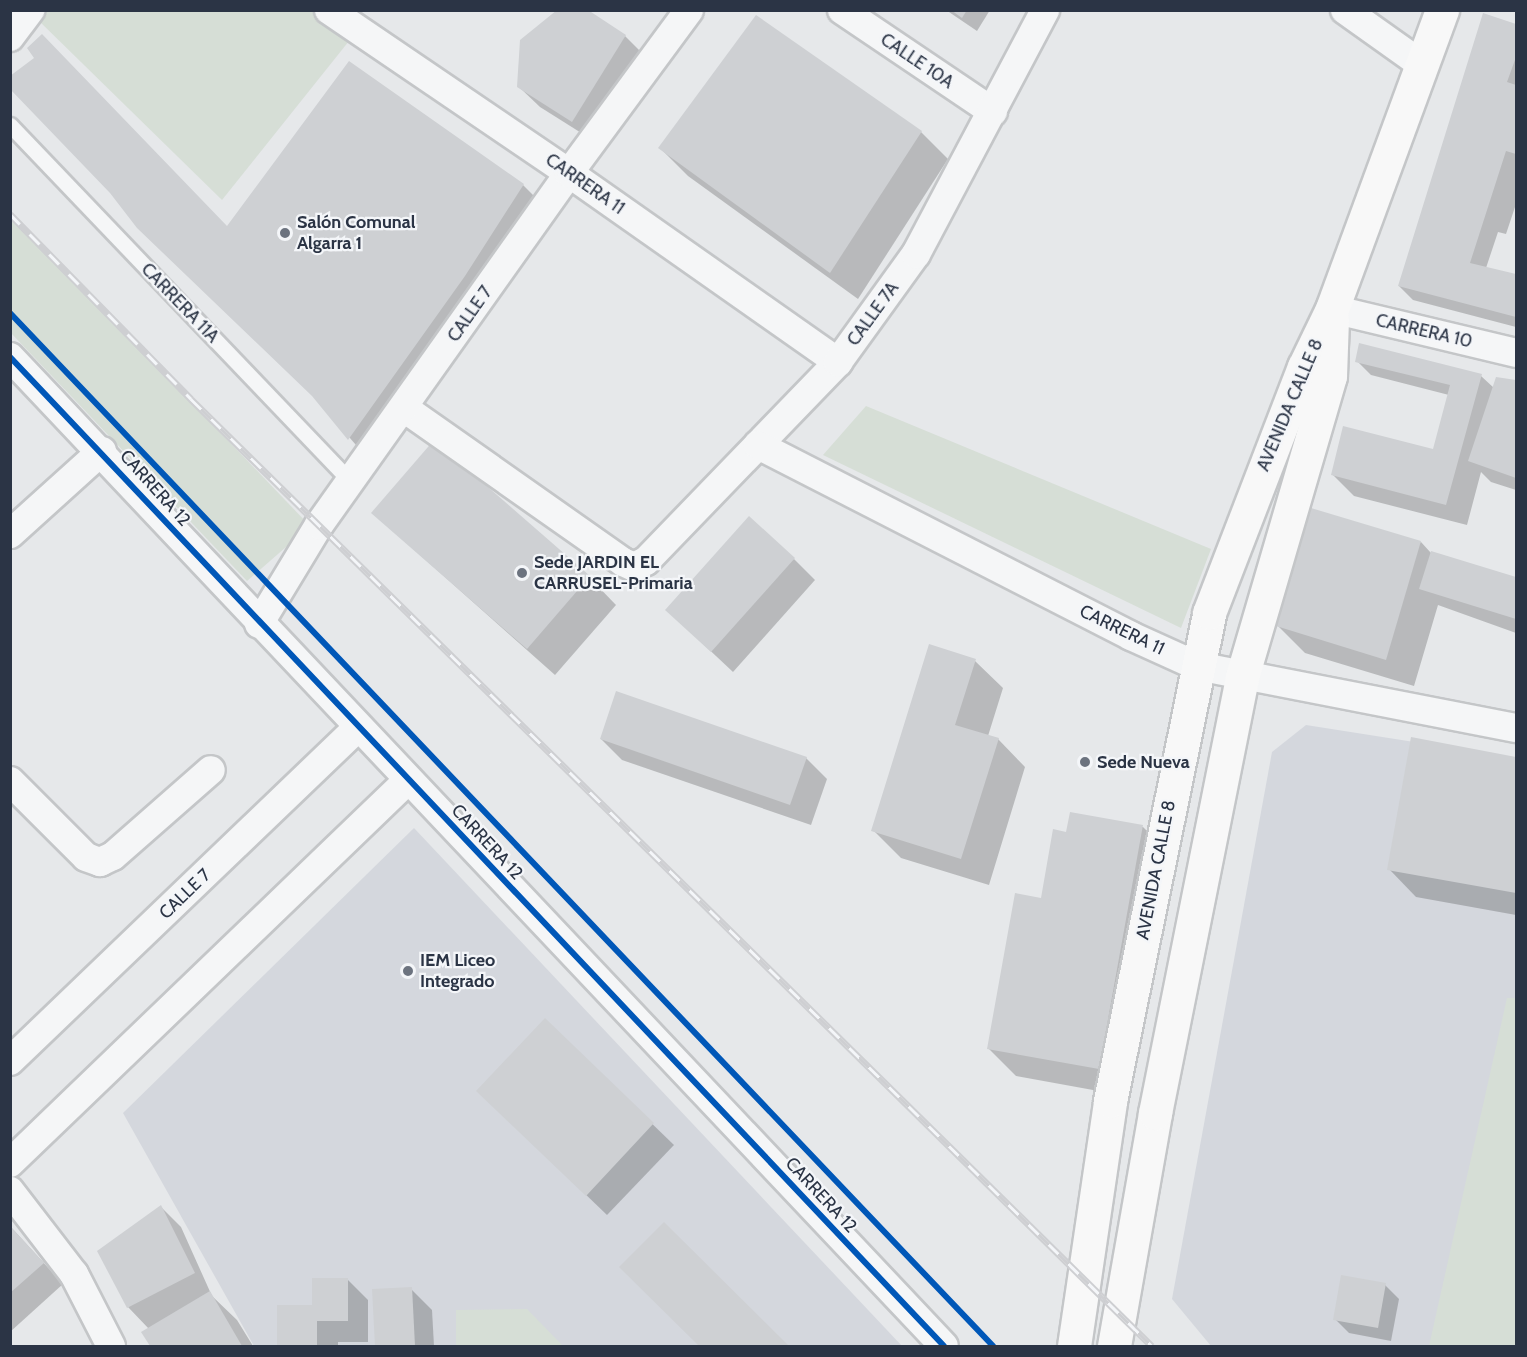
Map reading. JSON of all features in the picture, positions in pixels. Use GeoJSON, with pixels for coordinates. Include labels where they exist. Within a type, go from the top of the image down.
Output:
{"type":"FeatureCollection","features":[{"type":"Feature","properties":{"kind":"main road","name":"AVENIDA CALLE 8"},"geometry":{"type":"LineString","coordinates":[[1074,1347],[1110,1101],[1209,613],[1304,367],[1332,309],[1442,10]]}},
{"type":"Feature","properties":{"kind":"main road","name":"AVENIDA CALLE 8"},"geometry":{"type":"LineString","coordinates":[[1114,1347],[1155,1113],[1242,677],[1330,376],[1332,309]]}},
{"type":"Feature","properties":{"kind":"street"},"geometry":{"type":"LineString","coordinates":[[10,37],[30,10]]}},
{"type":"Feature","properties":{"kind":"street","name":"CARRERA 11"},"geometry":{"type":"LineString","coordinates":[[329,10],[569,173],[838,362]]}},
{"type":"Feature","properties":{"kind":"street","name":"CALLE 7"},"geometry":{"type":"LineString","coordinates":[[259,624],[350,481],[569,173],[689,10]]}},
{"type":"Feature","properties":{"kind":"street","name":"CALLE 10A"},"geometry":{"type":"LineString","coordinates":[[842,10],[993,112]]}},
{"type":"Feature","properties":{"kind":"street","name":"CALLE 7A"},"geometry":{"type":"LineString","coordinates":[[404,408],[634,567],[646,561],[838,362],[916,254],[1045,10]]}},
{"type":"Feature","properties":{"kind":"street"},"geometry":{"type":"LineString","coordinates":[[1346,10],[1421,64]]}},
{"type":"Feature","properties":{"kind":"street","name":"CARRERA 10"},"geometry":{"type":"LineString","coordinates":[[1332,309],[1516,353]]}},
{"type":"Feature","properties":{"kind":"street","name":"CARRERA 12"},"geometry":{"type":"LineString","coordinates":[[10,357],[102,452],[259,624],[944,1347]]}},
{"type":"Feature","properties":{"kind":"street","name":"CARRERA 11"},"geometry":{"type":"LineString","coordinates":[[758,446],[1131,636],[1197,666],[1242,677],[1516,728]]}},
{"type":"Feature","properties":{"kind":"street"},"geometry":{"type":"LineString","coordinates":[[10,534],[102,452]]}},
{"type":"Feature","properties":{"kind":"street","name":"CALLE 7"},"geometry":{"type":"LineString","coordinates":[[10,1061],[358,727]]}},
{"type":"Feature","properties":{"kind":"street"},"geometry":{"type":"LineString","coordinates":[[10,781],[86,857],[100,862],[113,856],[212,770]]}},
{"type":"Feature","properties":{"kind":"street"},"geometry":{"type":"LineString","coordinates":[[10,1163],[408,780]]}},
{"type":"Feature","properties":{"kind":"street"},"geometry":{"type":"LineString","coordinates":[[10,1191],[74,1275],[111,1347]]}},
{"type":"Feature","properties":{"kind":"lane","name":"CARRERA 11A"},"geometry":{"type":"LineString","coordinates":[[10,125],[350,481]]}},
{"type":"Feature","properties":{"kind":"shaded area"},"geometry":{"type":"Polygon","coordinates":[[[43,10],[317,11],[353,36],[222,200],[37,19],[43,10]]]}},
{"type":"Feature","properties":{"kind":"shaded area"},"geometry":{"type":"Polygon","coordinates":[[[10,213],[310,526],[247,581],[11,333],[10,213]]]}},
{"type":"Feature","properties":{"kind":"shaded area"},"geometry":{"type":"Polygon","coordinates":[[[866,406],[1211,549],[1181,628],[823,455],[866,406]]]}},
{"type":"Feature","properties":{"kind":"shaded area"},"geometry":{"type":"Polygon","coordinates":[[[1306,725],[1516,758],[1516,1346],[1211,1346],[1172,1299],[1272,752],[1306,725]]]}},
{"type":"Feature","properties":{"kind":"shaded area","name":"IEM Liceo Integrado"},"geometry":{"type":"Polygon","coordinates":[[[414,828],[902,1346],[254,1346],[123,1113],[414,828]]]}},
{"type":"Feature","properties":{"kind":"shaded area"},"geometry":{"type":"Polygon","coordinates":[[[1507,998],[1516,998],[1516,1346],[1429,1346],[1507,998]]]}},
{"type":"Feature","properties":{"kind":"shaded area"},"geometry":{"type":"Polygon","coordinates":[[[527,1309],[563,1346],[456,1346],[456,1310],[527,1309]]]}},
{"type":"Feature","properties":{"kind":"building"},"geometry":{"type":"Polygon","coordinates":[[[557,10],[588,10],[626,35],[572,122],[517,87],[520,40],[557,10]]]}},
{"type":"Feature","properties":{"kind":"building"},"geometry":{"type":"Polygon","coordinates":[[[951,10],[967,10],[962,18],[951,10]]]}},
{"type":"Feature","properties":{"kind":"building"},"geometry":{"type":"Polygon","coordinates":[[[1483,13],[1516,24],[1516,57],[1507,82],[1516,85],[1516,154],[1506,151],[1470,263],[1516,274],[1516,317],[1398,286],[1483,13]]]}},
{"type":"Feature","properties":{"kind":"building"},"geometry":{"type":"Polygon","coordinates":[[[756,15],[922,131],[830,273],[658,148],[756,15]]]}},
{"type":"Feature","properties":{"kind":"building"},"geometry":{"type":"Polygon","coordinates":[[[42,34],[227,226],[349,61],[524,184],[465,276],[348,440],[312,396],[137,228],[110,193],[10,89],[10,76],[34,58],[27,48],[42,34]]]}},
{"type":"Feature","properties":{"kind":"building"},"geometry":{"type":"Polygon","coordinates":[[[1359,343],[1482,374],[1446,505],[1331,475],[1343,426],[1433,449],[1450,385],[1355,362],[1359,343]]]}},
{"type":"Feature","properties":{"kind":"building"},"geometry":{"type":"Polygon","coordinates":[[[1496,377],[1516,380],[1516,478],[1468,461],[1496,377]]]}},
{"type":"Feature","properties":{"kind":"building"},"geometry":{"type":"Polygon","coordinates":[[[434,440],[590,576],[527,649],[371,513],[434,440]]]}},
{"type":"Feature","properties":{"kind":"building"},"geometry":{"type":"Polygon","coordinates":[[[1311,508],[1421,541],[1386,660],[1276,626],[1311,508]]]}},
{"type":"Feature","properties":{"kind":"building"},"geometry":{"type":"Polygon","coordinates":[[[749,516],[795,558],[711,652],[665,610],[749,516]]]}},
{"type":"Feature","properties":{"kind":"building"},"geometry":{"type":"Polygon","coordinates":[[[1431,551],[1516,577],[1516,619],[1419,589],[1431,551]]]}},
{"type":"Feature","properties":{"kind":"building"},"geometry":{"type":"Polygon","coordinates":[[[929,644],[976,659],[955,725],[999,738],[961,859],[871,831],[929,644]]]}},
{"type":"Feature","properties":{"kind":"building"},"geometry":{"type":"Polygon","coordinates":[[[616,691],[807,757],[790,805],[600,739],[616,691]]]}},
{"type":"Feature","properties":{"kind":"building"},"geometry":{"type":"Polygon","coordinates":[[[1411,737],[1516,757],[1516,893],[1387,870],[1411,737]]]}},
{"type":"Feature","properties":{"kind":"building"},"geometry":{"type":"Polygon","coordinates":[[[1070,812],[1143,825],[1099,1069],[987,1049],[1015,893],[1041,898],[1053,829],[1066,832],[1070,812]]]}},
{"type":"Feature","properties":{"kind":"building"},"geometry":{"type":"Polygon","coordinates":[[[545,1018],[654,1123],[586,1196],[476,1091],[545,1018]]]}},
{"type":"Feature","properties":{"kind":"building"},"geometry":{"type":"Polygon","coordinates":[[[161,1205],[195,1273],[127,1308],[97,1251],[161,1205]]]}},
{"type":"Feature","properties":{"kind":"building"},"geometry":{"type":"Polygon","coordinates":[[[664,1222],[789,1346],[699,1346],[619,1267],[664,1222]]]}},
{"type":"Feature","properties":{"kind":"building"},"geometry":{"type":"Polygon","coordinates":[[[10,1226],[44,1263],[10,1293],[10,1226]]]}},
{"type":"Feature","properties":{"kind":"building"},"geometry":{"type":"Polygon","coordinates":[[[1341,1275],[1386,1283],[1378,1328],[1333,1320],[1341,1275]]]}},
{"type":"Feature","properties":{"kind":"building"},"geometry":{"type":"Polygon","coordinates":[[[312,1278],[348,1278],[348,1321],[317,1321],[317,1346],[277,1346],[277,1305],[312,1305],[312,1278]]]}},
{"type":"Feature","properties":{"kind":"building"},"geometry":{"type":"Polygon","coordinates":[[[412,1287],[415,1346],[375,1346],[372,1289],[412,1287]]]}},
{"type":"Feature","properties":{"kind":"building"},"geometry":{"type":"Polygon","coordinates":[[[210,1291],[242,1346],[150,1346],[141,1332],[210,1291]]]}},
{"type":"Feature","properties":{"kind":"railway"},"geometry":{"type":"LineString","coordinates":[[10,214],[191,399],[1152,1346]]}},
{"type":"Feature","properties":{"kind":"cycle path"},"geometry":{"type":"LineString","coordinates":[[10,313],[993,1346]]}},
{"type":"Feature","properties":{"kind":"cycle path"},"geometry":{"type":"LineString","coordinates":[[10,357],[944,1346]]}},
{"type":"Feature","properties":{"kind":"place","name":"Salón Comunal Algarra 1"},"geometry":{"type":"Point","coordinates":[285,233]}},
{"type":"Feature","properties":{"kind":"place","name":"Sede JARDIN EL CARRUSEL-Primaria"},"geometry":{"type":"Point","coordinates":[522,573]}},
{"type":"Feature","properties":{"kind":"place","name":"Sede Nueva"},"geometry":{"type":"Point","coordinates":[1085,762]}},
{"type":"Feature","properties":{"kind":"place","name":"IEM Liceo Integrado"},"geometry":{"type":"Point","coordinates":[408,971]}}]}
